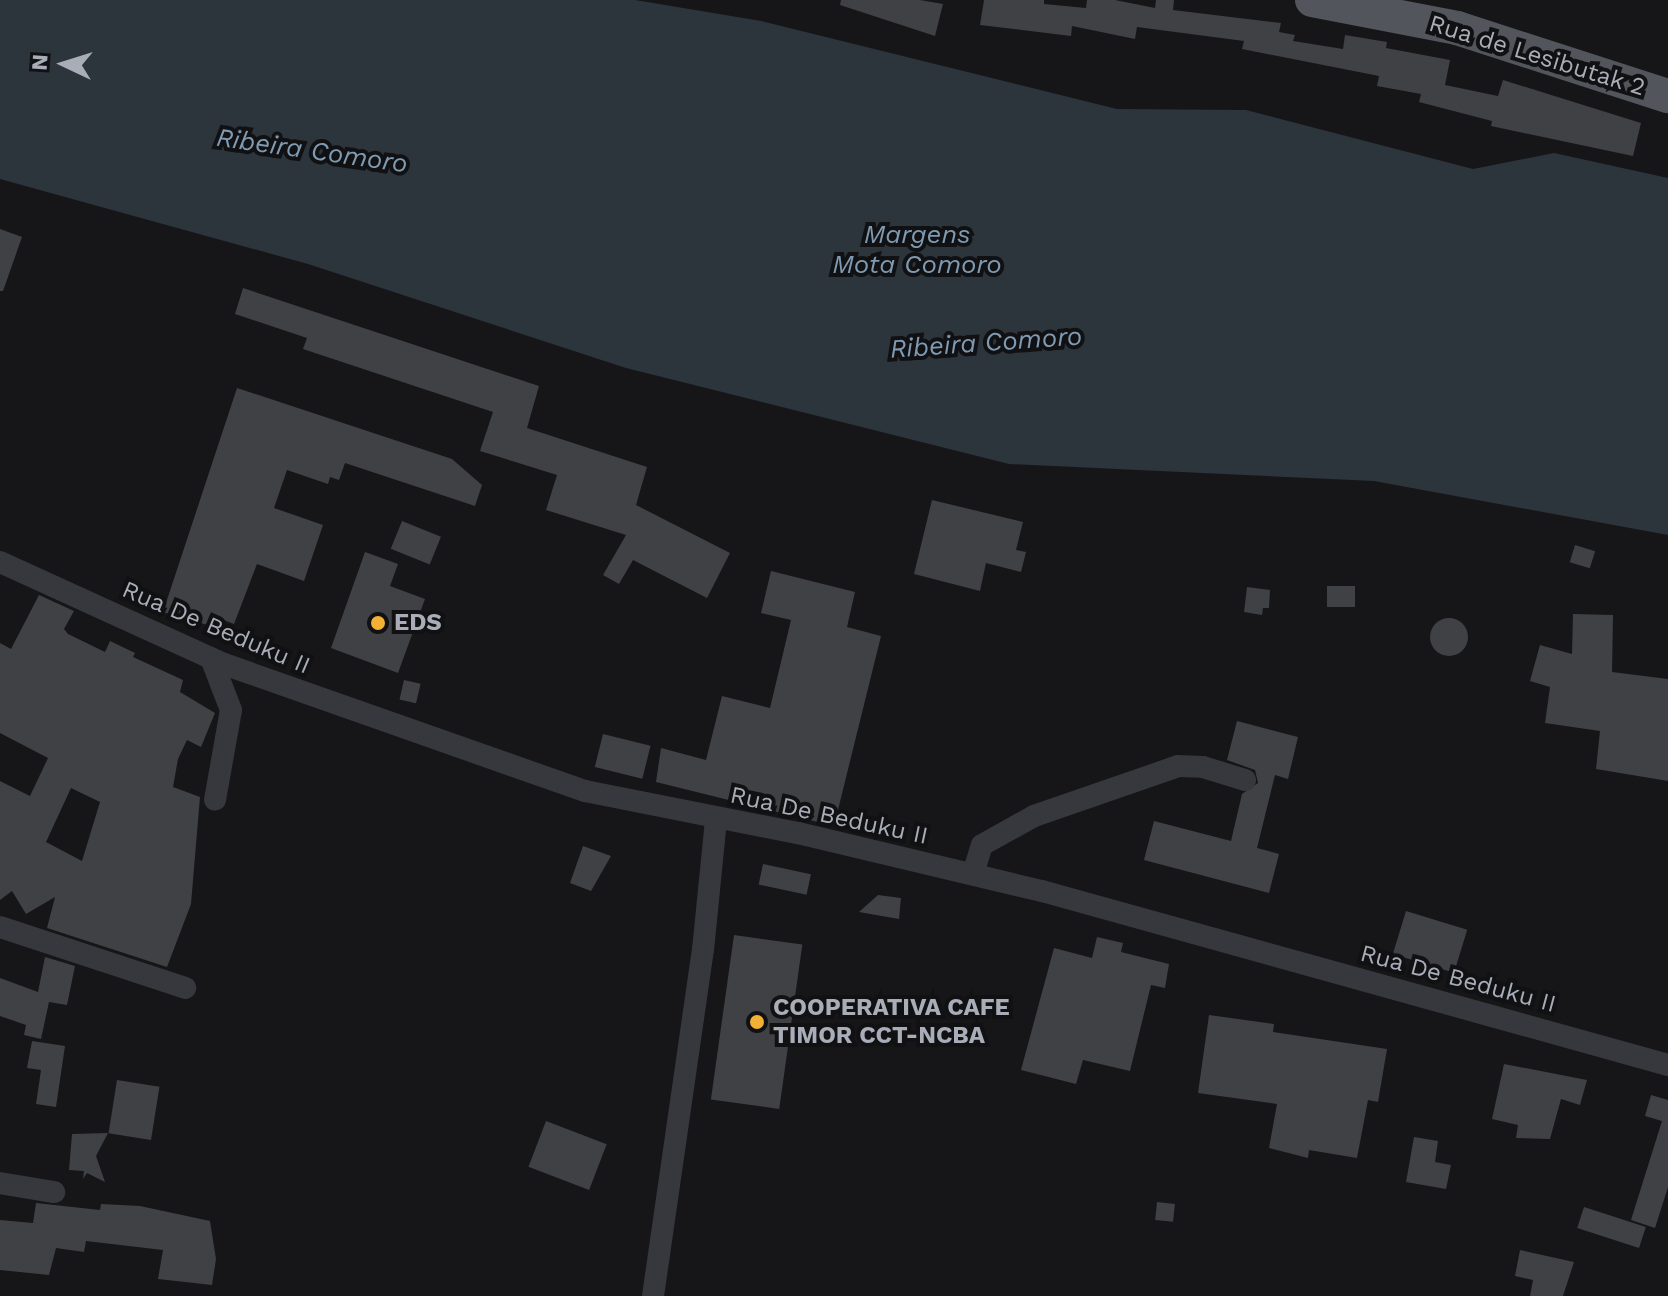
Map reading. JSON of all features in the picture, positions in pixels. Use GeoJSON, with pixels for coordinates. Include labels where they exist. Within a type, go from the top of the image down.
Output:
{"type":"FeatureCollection","features":[{"type":"Feature","properties":{"kind":"main road","name":"Rua de Lesibutak 2"},"geometry":{"type":"LineString","coordinates":[[1312,0],[1457,28],[1668,96]]}},
{"type":"Feature","properties":{"kind":"street","name":"Rua De Beduku II"},"geometry":{"type":"LineString","coordinates":[[0,562],[211,658],[585,791],[973,874],[1668,1065]]}},
{"type":"Feature","properties":{"kind":"street"},"geometry":{"type":"LineString","coordinates":[[211,658],[231,710],[215,800]]}},
{"type":"Feature","properties":{"kind":"street"},"geometry":{"type":"LineString","coordinates":[[973,874],[982,845],[1034,816],[1178,766],[1203,767],[1245,780]]}},
{"type":"Feature","properties":{"kind":"street"},"geometry":{"type":"LineString","coordinates":[[653,1296],[703,950],[716,819]]}},
{"type":"Feature","properties":{"kind":"street"},"geometry":{"type":"LineString","coordinates":[[0,927],[185,988]]}},
{"type":"Feature","properties":{"kind":"street"},"geometry":{"type":"LineString","coordinates":[[0,1183],[54,1192]]}},
{"type":"Feature","properties":{"kind":"water","name":"Margens Mota Comoro"},"geometry":{"type":"Polygon","coordinates":[[[0,0],[635,0],[761,21],[1117,109],[1246,110],[1473,169],[1554,153],[1668,178],[1668,535],[1374,481],[1009,464],[626,368],[308,264],[0,179],[0,0]]]}},
{"type":"Feature","properties":{"kind":"building"},"geometry":{"type":"Polygon","coordinates":[[[841,0],[920,0],[943,4],[935,36],[840,5],[841,0]]]}},
{"type":"Feature","properties":{"kind":"building"},"geometry":{"type":"Polygon","coordinates":[[[984,0],[1044,0],[1044,4],[1086,8],[1087,0],[1115,0],[1155,8],[1156,0],[1174,0],[1173,10],[1281,23],[1279,32],[1295,35],[1293,41],[1343,49],[1345,35],[1387,42],[1386,48],[1450,60],[1445,85],[1498,96],[1503,80],[1641,123],[1633,156],[1491,126],[1492,121],[1419,102],[1421,94],[1377,86],[1379,76],[1242,49],[1244,41],[1137,27],[1135,39],[1072,26],[1071,36],[980,25],[984,0]]]}},
{"type":"Feature","properties":{"kind":"building"},"geometry":{"type":"Polygon","coordinates":[[[0,229],[22,237],[3,291],[0,291],[0,229]]]}},
{"type":"Feature","properties":{"kind":"building"},"geometry":{"type":"Polygon","coordinates":[[[243,288],[539,386],[527,428],[647,467],[636,505],[730,553],[707,598],[633,560],[619,584],[603,575],[626,535],[546,510],[557,475],[480,451],[493,412],[303,349],[307,338],[235,314],[243,288]]]}},
{"type":"Feature","properties":{"kind":"building"},"geometry":{"type":"Polygon","coordinates":[[[237,388],[452,459],[482,485],[475,506],[345,463],[339,480],[330,477],[328,484],[287,470],[274,508],[323,525],[304,581],[257,564],[234,624],[221,619],[218,628],[163,612],[237,388]]]}},
{"type":"Feature","properties":{"kind":"building"},"geometry":{"type":"Polygon","coordinates":[[[932,500],[1023,522],[1016,550],[1026,552],[1021,572],[986,563],[980,591],[914,574],[932,500]]]}},
{"type":"Feature","properties":{"kind":"building"},"geometry":{"type":"Polygon","coordinates":[[[402,521],[441,537],[430,565],[391,549],[402,521]]]}},
{"type":"Feature","properties":{"kind":"building"},"geometry":{"type":"Polygon","coordinates":[[[1575,545],[1595,551],[1590,568],[1570,562],[1575,545]]]}},
{"type":"Feature","properties":{"kind":"building","name":"EDS"},"geometry":{"type":"Polygon","coordinates":[[[365,552],[398,564],[390,586],[425,599],[398,673],[331,648],[365,552]]]}},
{"type":"Feature","properties":{"kind":"building"},"geometry":{"type":"Polygon","coordinates":[[[771,571],[855,592],[847,627],[881,636],[834,826],[656,782],[661,748],[706,760],[722,696],[770,708],[791,620],[761,613],[771,571]]]}},
{"type":"Feature","properties":{"kind":"building"},"geometry":{"type":"Polygon","coordinates":[[[1327,586],[1355,586],[1355,607],[1327,607],[1327,586]]]}},
{"type":"Feature","properties":{"kind":"building"},"geometry":{"type":"Polygon","coordinates":[[[1247,587],[1270,590],[1269,608],[1263,608],[1262,615],[1244,612],[1247,587]]]}},
{"type":"Feature","properties":{"kind":"building"},"geometry":{"type":"Polygon","coordinates":[[[39,595],[74,611],[64,629],[68,634],[105,652],[110,641],[135,653],[133,657],[183,680],[180,692],[215,713],[201,747],[187,740],[178,759],[173,787],[200,797],[191,904],[167,967],[47,928],[55,897],[26,914],[12,891],[0,900],[0,781],[30,796],[48,758],[0,733],[0,643],[11,649],[39,595]],[[71,788],[46,842],[82,861],[100,802],[71,788]]]}},
{"type":"Feature","properties":{"kind":"building"},"geometry":{"type":"Polygon","coordinates":[[[1573,614],[1613,615],[1612,672],[1668,679],[1668,781],[1596,769],[1600,731],[1545,723],[1550,687],[1530,681],[1540,645],[1572,654],[1573,614]]]}},
{"type":"Feature","properties":{"kind":"building"},"geometry":{"type":"Polygon","coordinates":[[[1449,618],[1463,623],[1468,637],[1463,651],[1449,656],[1435,651],[1430,637],[1435,623],[1449,618]]]}},
{"type":"Feature","properties":{"kind":"building"},"geometry":{"type":"Polygon","coordinates":[[[404,680],[421,684],[416,703],[400,699],[404,680]]]}},
{"type":"Feature","properties":{"kind":"building"},"geometry":{"type":"Polygon","coordinates":[[[1237,721],[1298,737],[1288,779],[1275,775],[1257,848],[1279,854],[1269,893],[1144,860],[1154,821],[1231,841],[1242,794],[1258,783],[1255,770],[1227,760],[1237,721]]]}},
{"type":"Feature","properties":{"kind":"building"},"geometry":{"type":"Polygon","coordinates":[[[603,734],[651,746],[642,779],[595,767],[603,734]]]}},
{"type":"Feature","properties":{"kind":"building"},"geometry":{"type":"Polygon","coordinates":[[[583,846],[611,856],[591,891],[570,883],[583,846]]]}},
{"type":"Feature","properties":{"kind":"building"},"geometry":{"type":"Polygon","coordinates":[[[763,864],[811,874],[807,895],[759,885],[763,864]]]}},
{"type":"Feature","properties":{"kind":"building"},"geometry":{"type":"Polygon","coordinates":[[[878,895],[901,898],[899,919],[859,912],[878,895]]]}},
{"type":"Feature","properties":{"kind":"building"},"geometry":{"type":"Polygon","coordinates":[[[1406,911],[1467,930],[1454,973],[1393,954],[1406,911]]]}},
{"type":"Feature","properties":{"kind":"building","name":"COOPERATIVA CAFE TIMOR CCT-NCBA"},"geometry":{"type":"Polygon","coordinates":[[[734,935],[802,945],[779,1109],[711,1099],[734,935]]]}},
{"type":"Feature","properties":{"kind":"building"},"geometry":{"type":"Polygon","coordinates":[[[1097,937],[1123,943],[1121,952],[1169,964],[1165,988],[1151,985],[1130,1071],[1083,1060],[1076,1084],[1021,1070],[1054,948],[1092,958],[1097,937]]]}},
{"type":"Feature","properties":{"kind":"building"},"geometry":{"type":"Polygon","coordinates":[[[45,957],[75,966],[67,1005],[49,1002],[41,1039],[24,1035],[26,1025],[0,1016],[0,978],[38,992],[45,957]]]}},
{"type":"Feature","properties":{"kind":"building"},"geometry":{"type":"Polygon","coordinates":[[[1209,1015],[1274,1024],[1273,1032],[1387,1049],[1378,1102],[1368,1100],[1357,1158],[1309,1150],[1308,1158],[1269,1148],[1277,1104],[1198,1093],[1209,1015]]]}},
{"type":"Feature","properties":{"kind":"building"},"geometry":{"type":"Polygon","coordinates":[[[32,1041],[65,1046],[56,1107],[36,1104],[41,1070],[27,1068],[32,1041]]]}},
{"type":"Feature","properties":{"kind":"building"},"geometry":{"type":"Polygon","coordinates":[[[1504,1064],[1587,1080],[1580,1105],[1561,1099],[1550,1139],[1516,1138],[1518,1125],[1492,1119],[1504,1064]]]}},
{"type":"Feature","properties":{"kind":"building"},"geometry":{"type":"Polygon","coordinates":[[[117,1080],[159,1087],[151,1140],[109,1133],[117,1080]]]}},
{"type":"Feature","properties":{"kind":"building"},"geometry":{"type":"Polygon","coordinates":[[[1651,1095],[1668,1100],[1668,1187],[1655,1228],[1631,1220],[1662,1121],[1645,1116],[1651,1095]]]}},
{"type":"Feature","properties":{"kind":"building"},"geometry":{"type":"Polygon","coordinates":[[[546,1121],[607,1144],[589,1190],[528,1167],[546,1121]]]}},
{"type":"Feature","properties":{"kind":"building"},"geometry":{"type":"Polygon","coordinates":[[[108,1133],[96,1156],[105,1182],[87,1173],[83,1179],[84,1171],[69,1170],[72,1134],[108,1133]]]}},
{"type":"Feature","properties":{"kind":"building"},"geometry":{"type":"Polygon","coordinates":[[[1414,1137],[1438,1141],[1435,1162],[1451,1165],[1446,1189],[1406,1182],[1414,1137]]]}},
{"type":"Feature","properties":{"kind":"building"},"geometry":{"type":"Polygon","coordinates":[[[1157,1202],[1175,1204],[1173,1222],[1155,1220],[1157,1202]]]}},
{"type":"Feature","properties":{"kind":"building"},"geometry":{"type":"Polygon","coordinates":[[[36,1203],[100,1210],[101,1204],[140,1206],[210,1221],[216,1259],[212,1285],[158,1279],[163,1250],[86,1241],[84,1252],[56,1248],[49,1275],[0,1270],[0,1220],[33,1223],[36,1203]]]}},
{"type":"Feature","properties":{"kind":"building"},"geometry":{"type":"Polygon","coordinates":[[[1584,1207],[1646,1227],[1639,1248],[1577,1228],[1584,1207]]]}},
{"type":"Feature","properties":{"kind":"building"},"geometry":{"type":"Polygon","coordinates":[[[1520,1250],[1574,1262],[1563,1296],[1530,1296],[1533,1280],[1515,1276],[1520,1250]]]}},
{"type":"Feature","properties":{"kind":"place","name":"EDS"},"geometry":{"type":"Point","coordinates":[378,623]}},
{"type":"Feature","properties":{"kind":"place","name":"COOPERATIVA CAFE TIMOR CCT-NCBA"},"geometry":{"type":"Point","coordinates":[757,1022]}},
{"type":"Feature","properties":{"kind":"water label","name":"Ribeira Comoro"},"geometry":{"type":"Point","coordinates":[312,151]}},
{"type":"Feature","properties":{"kind":"water label","name":"Ribeira Comoro"},"geometry":{"type":"Point","coordinates":[986,343]}}]}
